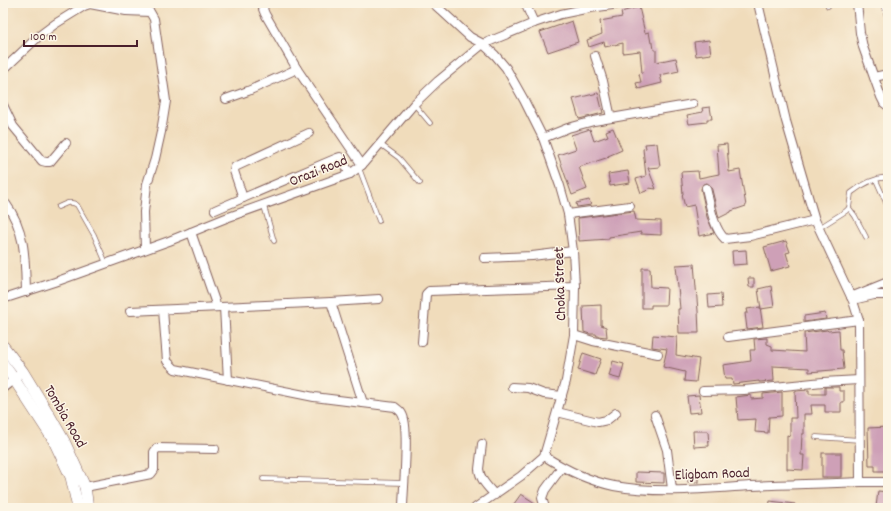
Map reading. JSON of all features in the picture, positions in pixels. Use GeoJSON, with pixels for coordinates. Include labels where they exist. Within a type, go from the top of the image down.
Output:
{"type":"FeatureCollection","features":[{"type":"Feature","properties":{"kind":"main road","name":"Tombia Road"},"geometry":{"type":"LineString","coordinates":[[3,346],[71,477],[78,508]]}},
{"type":"Feature","properties":{"kind":"main road","name":"Tombia Road"},"geometry":{"type":"LineString","coordinates":[[3,364],[19,376],[48,412],[64,441],[85,487],[88,508]]}},
{"type":"Feature","properties":{"kind":"street"},"geometry":{"type":"LineString","coordinates":[[264,3],[263,9],[265,14],[297,68],[360,166]]}},
{"type":"Feature","properties":{"kind":"street","name":"Choka Street"},"geometry":{"type":"LineString","coordinates":[[433,3],[470,37],[483,44],[506,68],[543,138],[568,214],[573,252],[575,286],[574,335],[562,396],[544,456]]}},
{"type":"Feature","properties":{"kind":"street"},"geometry":{"type":"LineString","coordinates":[[525,3],[534,23]]}},
{"type":"Feature","properties":{"kind":"street","name":"Orazi Road"},"geometry":{"type":"LineString","coordinates":[[3,300],[350,174],[360,166],[414,104],[438,81],[483,44],[534,23],[561,14],[627,3]]}},
{"type":"Feature","properties":{"kind":"street"},"geometry":{"type":"LineString","coordinates":[[758,3],[786,121],[814,220],[852,299],[859,320],[860,482]]}},
{"type":"Feature","properties":{"kind":"street"},"geometry":{"type":"LineString","coordinates":[[857,3],[863,47],[881,97],[884,103],[888,106]]}},
{"type":"Feature","properties":{"kind":"street"},"geometry":{"type":"LineString","coordinates":[[3,70],[39,36],[84,6],[90,4],[126,11],[150,12],[154,19],[166,101],[161,132],[155,159],[147,184],[145,198],[145,249]]}},
{"type":"Feature","properties":{"kind":"street"},"geometry":{"type":"LineString","coordinates":[[595,56],[603,81],[611,118]]}},
{"type":"Feature","properties":{"kind":"street"},"geometry":{"type":"LineString","coordinates":[[226,99],[248,91],[297,68]]}},
{"type":"Feature","properties":{"kind":"street"},"geometry":{"type":"LineString","coordinates":[[874,77],[888,74]]}},
{"type":"Feature","properties":{"kind":"street"},"geometry":{"type":"LineString","coordinates":[[543,138],[568,128],[611,118],[693,104]]}},
{"type":"Feature","properties":{"kind":"street"},"geometry":{"type":"LineString","coordinates":[[3,105],[13,126],[42,161],[50,162],[66,143]]}},
{"type":"Feature","properties":{"kind":"street"},"geometry":{"type":"LineString","coordinates":[[243,198],[234,171],[235,167],[309,133]]}},
{"type":"Feature","properties":{"kind":"street"},"geometry":{"type":"LineString","coordinates":[[215,210],[340,157],[350,174]]}},
{"type":"Feature","properties":{"kind":"street"},"geometry":{"type":"LineString","coordinates":[[706,188],[716,224],[722,236],[726,239],[750,236],[814,220]]}},
{"type":"Feature","properties":{"kind":"street"},"geometry":{"type":"LineString","coordinates":[[6,204],[16,221],[24,244],[26,292]]}},
{"type":"Feature","properties":{"kind":"street"},"geometry":{"type":"LineString","coordinates":[[568,214],[630,206]]}},
{"type":"Feature","properties":{"kind":"street"},"geometry":{"type":"LineString","coordinates":[[191,232],[220,307],[228,380]]}},
{"type":"Feature","properties":{"kind":"street"},"geometry":{"type":"LineString","coordinates":[[484,258],[532,256],[573,252]]}},
{"type":"Feature","properties":{"kind":"street"},"geometry":{"type":"LineString","coordinates":[[852,299],[888,282]]}},
{"type":"Feature","properties":{"kind":"street"},"geometry":{"type":"LineString","coordinates":[[422,342],[426,294],[429,291],[575,286]]}},
{"type":"Feature","properties":{"kind":"street"},"geometry":{"type":"LineString","coordinates":[[852,299],[888,295]]}},
{"type":"Feature","properties":{"kind":"street"},"geometry":{"type":"LineString","coordinates":[[130,312],[379,299]]}},
{"type":"Feature","properties":{"kind":"street"},"geometry":{"type":"LineString","coordinates":[[331,302],[363,402]]}},
{"type":"Feature","properties":{"kind":"street"},"geometry":{"type":"LineString","coordinates":[[164,310],[167,361],[175,369],[314,397],[395,407],[402,414],[405,424],[403,508]]}},
{"type":"Feature","properties":{"kind":"street"},"geometry":{"type":"LineString","coordinates":[[728,337],[859,320]]}},
{"type":"Feature","properties":{"kind":"street"},"geometry":{"type":"LineString","coordinates":[[574,335],[594,341],[658,354]]}},
{"type":"Feature","properties":{"kind":"street"},"geometry":{"type":"LineString","coordinates":[[3,388],[19,376]]}},
{"type":"Feature","properties":{"kind":"street"},"geometry":{"type":"LineString","coordinates":[[703,391],[744,390],[859,380]]}},
{"type":"Feature","properties":{"kind":"street"},"geometry":{"type":"LineString","coordinates":[[512,387],[528,388],[544,394],[562,396]]}},
{"type":"Feature","properties":{"kind":"street"},"geometry":{"type":"LineString","coordinates":[[558,412],[598,422],[607,420],[616,413]]}},
{"type":"Feature","properties":{"kind":"street"},"geometry":{"type":"LineString","coordinates":[[656,414],[667,450],[672,489]]}},
{"type":"Feature","properties":{"kind":"street"},"geometry":{"type":"LineString","coordinates":[[482,444],[478,469],[479,473],[495,495]]}},
{"type":"Feature","properties":{"kind":"street"},"geometry":{"type":"LineString","coordinates":[[85,487],[151,474],[154,470],[154,452],[157,448],[215,449]]}},
{"type":"Feature","properties":{"kind":"street"},"geometry":{"type":"LineString","coordinates":[[475,508],[521,476],[544,456]]}},
{"type":"Feature","properties":{"kind":"street","name":"Eligbam Road"},"geometry":{"type":"LineString","coordinates":[[544,456],[582,477],[613,486],[672,489],[713,489],[888,482]]}},
{"type":"Feature","properties":{"kind":"street"},"geometry":{"type":"LineString","coordinates":[[545,508],[542,498],[545,490],[562,467]]}},
{"type":"Feature","properties":{"kind":"lane"},"geometry":{"type":"LineString","coordinates":[[884,3],[888,22]]}},
{"type":"Feature","properties":{"kind":"lane"},"geometry":{"type":"LineString","coordinates":[[414,104],[430,123]]}},
{"type":"Feature","properties":{"kind":"lane"},"geometry":{"type":"LineString","coordinates":[[380,143],[399,158],[420,183]]}},
{"type":"Feature","properties":{"kind":"lane"},"geometry":{"type":"LineString","coordinates":[[360,166],[379,221]]}},
{"type":"Feature","properties":{"kind":"lane"},"geometry":{"type":"LineString","coordinates":[[818,228],[849,208],[851,193],[860,186],[888,177]]}},
{"type":"Feature","properties":{"kind":"lane"},"geometry":{"type":"LineString","coordinates":[[876,180],[888,207]]}},
{"type":"Feature","properties":{"kind":"lane"},"geometry":{"type":"LineString","coordinates":[[58,207],[70,202],[74,202],[77,205],[94,235],[106,263]]}},
{"type":"Feature","properties":{"kind":"lane"},"geometry":{"type":"LineString","coordinates":[[264,206],[274,241]]}},
{"type":"Feature","properties":{"kind":"lane"},"geometry":{"type":"LineString","coordinates":[[849,208],[866,237]]}},
{"type":"Feature","properties":{"kind":"lane"},"geometry":{"type":"LineString","coordinates":[[816,437],[860,440]]}},
{"type":"Feature","properties":{"kind":"lane"},"geometry":{"type":"LineString","coordinates":[[262,479],[404,483]]}},
{"type":"Feature","properties":{"kind":"building"},"geometry":{"type":"Polygon","coordinates":[[[639,7],[645,33],[649,32],[651,43],[653,43],[654,50],[656,50],[656,62],[676,58],[679,71],[660,75],[662,83],[638,89],[636,83],[641,82],[639,74],[642,73],[640,51],[623,53],[623,43],[605,47],[604,42],[589,47],[587,40],[602,34],[600,21],[622,17],[621,12],[639,7]]]}},
{"type":"Feature","properties":{"kind":"building"},"geometry":{"type":"Polygon","coordinates":[[[572,21],[578,42],[548,52],[540,32],[572,21]]]}},
{"type":"Feature","properties":{"kind":"building"},"geometry":{"type":"Polygon","coordinates":[[[709,40],[711,54],[696,56],[694,42],[709,40]]]}},
{"type":"Feature","properties":{"kind":"building"},"geometry":{"type":"Polygon","coordinates":[[[598,93],[603,113],[579,119],[573,99],[598,93]]]}},
{"type":"Feature","properties":{"kind":"building"},"geometry":{"type":"Polygon","coordinates":[[[710,107],[712,119],[707,119],[707,122],[689,124],[687,115],[703,112],[702,108],[710,107]]]}},
{"type":"Feature","properties":{"kind":"building"},"geometry":{"type":"Polygon","coordinates":[[[613,128],[622,150],[608,156],[609,157],[579,167],[587,189],[572,195],[558,155],[576,149],[571,135],[590,129],[594,141],[608,136],[606,131],[613,128]]]}},
{"type":"Feature","properties":{"kind":"building"},"geometry":{"type":"Polygon","coordinates":[[[657,143],[660,167],[648,168],[656,189],[649,188],[641,193],[636,179],[646,176],[643,149],[646,148],[645,144],[657,143]]]}},
{"type":"Feature","properties":{"kind":"building"},"geometry":{"type":"Polygon","coordinates":[[[727,144],[729,172],[740,170],[746,206],[731,211],[719,218],[711,186],[707,183],[703,184],[701,189],[707,217],[714,233],[699,236],[694,205],[685,207],[682,195],[681,172],[698,171],[699,178],[719,174],[717,145],[727,144]]]}},
{"type":"Feature","properties":{"kind":"building"},"geometry":{"type":"Polygon","coordinates":[[[628,171],[630,183],[610,186],[608,174],[628,171]]]}},
{"type":"Feature","properties":{"kind":"building"},"geometry":{"type":"Polygon","coordinates":[[[589,200],[591,205],[577,207],[576,203],[589,200]]]}},
{"type":"Feature","properties":{"kind":"building"},"geometry":{"type":"Polygon","coordinates":[[[634,211],[636,220],[661,221],[661,235],[641,234],[641,232],[609,237],[609,239],[579,241],[578,218],[634,211]]]}},
{"type":"Feature","properties":{"kind":"building"},"geometry":{"type":"Polygon","coordinates":[[[786,241],[790,252],[786,253],[790,266],[771,271],[764,247],[786,241]]]}},
{"type":"Feature","properties":{"kind":"building"},"geometry":{"type":"Polygon","coordinates":[[[746,250],[747,264],[733,265],[732,251],[746,250]]]}},
{"type":"Feature","properties":{"kind":"building"},"geometry":{"type":"Polygon","coordinates":[[[694,264],[699,333],[679,333],[678,309],[680,309],[676,265],[694,264]]]}},
{"type":"Feature","properties":{"kind":"building"},"geometry":{"type":"Polygon","coordinates":[[[642,268],[650,268],[651,287],[667,288],[666,305],[651,305],[651,308],[642,308],[642,268]]]}},
{"type":"Feature","properties":{"kind":"building"},"geometry":{"type":"Polygon","coordinates":[[[748,278],[754,278],[754,287],[749,287],[748,278]]]}},
{"type":"Feature","properties":{"kind":"building"},"geometry":{"type":"Polygon","coordinates":[[[771,286],[774,307],[761,309],[758,289],[771,286]]]}},
{"type":"Feature","properties":{"kind":"building"},"geometry":{"type":"Polygon","coordinates":[[[721,294],[722,307],[709,308],[708,295],[721,294]]]}},
{"type":"Feature","properties":{"kind":"building"},"geometry":{"type":"Polygon","coordinates":[[[601,305],[601,325],[606,327],[607,337],[584,332],[583,306],[601,305]]]}},
{"type":"Feature","properties":{"kind":"building"},"geometry":{"type":"Polygon","coordinates":[[[760,307],[763,327],[747,329],[745,313],[748,313],[747,309],[760,307]]]}},
{"type":"Feature","properties":{"kind":"building"},"geometry":{"type":"Polygon","coordinates":[[[825,313],[826,319],[804,322],[804,316],[825,313]]]}},
{"type":"Feature","properties":{"kind":"building"},"geometry":{"type":"Polygon","coordinates":[[[839,330],[840,350],[842,350],[844,369],[809,372],[809,368],[773,366],[774,381],[733,384],[732,379],[725,379],[723,365],[751,361],[750,350],[755,350],[754,339],[767,338],[767,344],[772,346],[772,350],[805,352],[804,333],[839,330]]]}},
{"type":"Feature","properties":{"kind":"building"},"geometry":{"type":"Polygon","coordinates":[[[653,335],[677,337],[676,355],[699,359],[696,382],[684,381],[685,372],[663,367],[667,349],[652,347],[653,335]]]}},
{"type":"Feature","properties":{"kind":"building"},"geometry":{"type":"Polygon","coordinates":[[[583,353],[601,359],[595,375],[578,370],[583,353]]]}},
{"type":"Feature","properties":{"kind":"building"},"geometry":{"type":"Polygon","coordinates":[[[613,361],[624,364],[620,379],[609,376],[613,361]]]}},
{"type":"Feature","properties":{"kind":"building"},"geometry":{"type":"Polygon","coordinates":[[[825,387],[839,387],[839,391],[844,391],[844,402],[841,402],[841,412],[825,412],[825,405],[811,405],[812,414],[804,414],[804,434],[802,434],[801,455],[804,455],[803,470],[787,469],[787,435],[790,436],[790,418],[796,418],[795,391],[809,390],[809,394],[825,394],[825,387]]]}},
{"type":"Feature","properties":{"kind":"building"},"geometry":{"type":"Polygon","coordinates":[[[782,392],[782,416],[769,417],[768,433],[755,432],[756,419],[738,420],[736,397],[751,395],[751,399],[763,398],[763,394],[782,392]]]}},
{"type":"Feature","properties":{"kind":"building"},"geometry":{"type":"Polygon","coordinates":[[[699,395],[701,412],[689,413],[687,396],[699,395]]]}},
{"type":"Feature","properties":{"kind":"building"},"geometry":{"type":"Polygon","coordinates":[[[888,427],[888,471],[875,471],[875,466],[869,466],[868,428],[888,427]]]}},
{"type":"Feature","properties":{"kind":"building"},"geometry":{"type":"Polygon","coordinates":[[[693,431],[708,431],[709,446],[694,447],[693,431]]]}},
{"type":"Feature","properties":{"kind":"building"},"geometry":{"type":"Polygon","coordinates":[[[822,453],[841,453],[841,477],[822,477],[822,453]]]}},
{"type":"Feature","properties":{"kind":"building"},"geometry":{"type":"Polygon","coordinates":[[[688,471],[698,471],[698,482],[688,482],[688,471]]]}},
{"type":"Feature","properties":{"kind":"building"},"geometry":{"type":"Polygon","coordinates":[[[636,472],[664,473],[664,483],[636,482],[636,472]]]}},
{"type":"Feature","properties":{"kind":"building"},"geometry":{"type":"Polygon","coordinates":[[[878,491],[888,492],[888,508],[876,507],[878,491]]]}},
{"type":"Feature","properties":{"kind":"building"},"geometry":{"type":"Polygon","coordinates":[[[521,494],[535,503],[531,508],[511,508],[521,494]]]}},
{"type":"Feature","properties":{"kind":"building"},"geometry":{"type":"Polygon","coordinates":[[[770,501],[795,504],[795,508],[769,508],[770,501]]]}}]}
